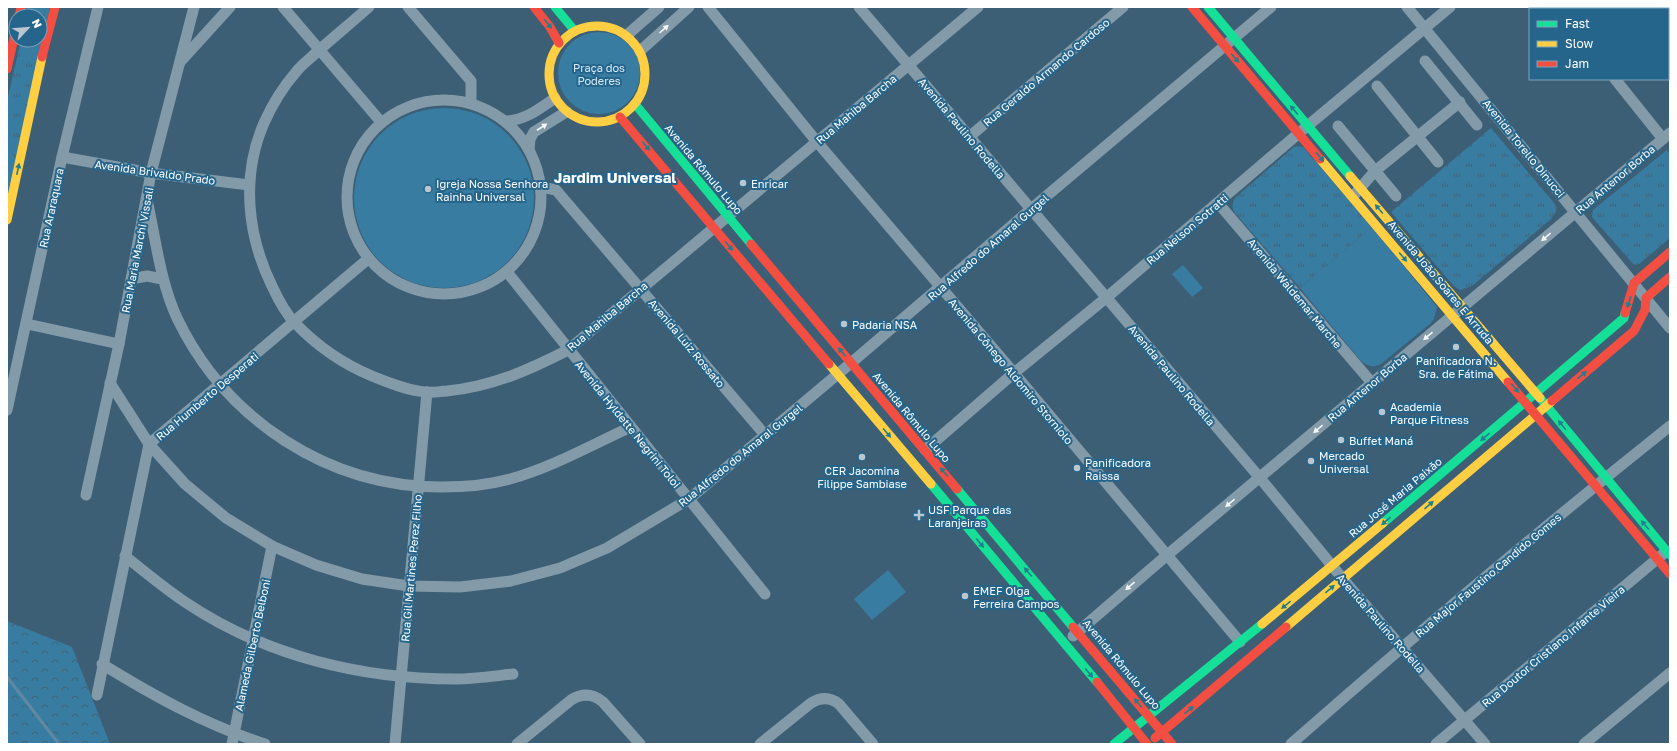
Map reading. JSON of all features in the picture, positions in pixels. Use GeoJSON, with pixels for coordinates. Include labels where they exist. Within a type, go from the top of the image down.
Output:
{"type":"FeatureCollection","features":[{"type":"Feature","properties":{"kind":"main road"},"geometry":{"type":"LineString","coordinates":[[7,220],[41,62],[55,7]]}},
{"type":"Feature","properties":{"kind":"main road"},"geometry":{"type":"LineString","coordinates":[[534,7],[550,27],[559,43]]}},
{"type":"Feature","properties":{"kind":"main road"},"geometry":{"type":"LineString","coordinates":[[555,7],[574,30]]}},
{"type":"Feature","properties":{"kind":"main road","name":"Avenida João Soares E Arruda"},"geometry":{"type":"LineString","coordinates":[[1192,7],[1224,46],[1361,188],[1463,306],[1605,478],[1669,552]]}},
{"type":"Feature","properties":{"kind":"main road","name":"Avenida João Soares E Arruda"},"geometry":{"type":"LineString","coordinates":[[1208,7],[1303,129],[1353,197],[1670,574]]}},
{"type":"Feature","properties":{"kind":"main road"},"geometry":{"type":"LineString","coordinates":[[601,25],[615,28],[627,35],[640,51],[645,64],[646,78],[642,92],[635,104],[620,117],[607,122],[593,122],[579,119],[566,112],[555,98],[550,85],[548,70],[552,55],[559,43],[574,30],[587,26],[601,25]]}},
{"type":"Feature","properties":{"kind":"main road"},"geometry":{"type":"LineString","coordinates":[[7,69],[12,48]]}},
{"type":"Feature","properties":{"kind":"main road","name":"Avenida Rômulo Lupo"},"geometry":{"type":"LineString","coordinates":[[635,104],[728,217],[1172,744]]}},
{"type":"Feature","properties":{"kind":"main road"},"geometry":{"type":"LineString","coordinates":[[620,117],[1065,643],[1148,744],[1634,331],[1645,310],[1646,298],[1670,277]]}},
{"type":"Feature","properties":{"kind":"main road"},"geometry":{"type":"LineString","coordinates":[[1634,283],[1670,252]]}},
{"type":"Feature","properties":{"kind":"main road","name":"Rua José Maria Paixão"},"geometry":{"type":"LineString","coordinates":[[1114,744],[1332,567],[1624,318],[1634,283]]}},
{"type":"Feature","properties":{"kind":"street","name":"Rua Araraquara"},"geometry":{"type":"LineString","coordinates":[[7,410],[62,157],[98,7]]}},
{"type":"Feature","properties":{"kind":"street","name":"Rua Maria Marchi Vissali"},"geometry":{"type":"LineString","coordinates":[[86,495],[119,344],[151,173],[194,7]]}},
{"type":"Feature","properties":{"kind":"street"},"geometry":{"type":"LineString","coordinates":[[178,64],[230,7]]}},
{"type":"Feature","properties":{"kind":"street"},"geometry":{"type":"LineString","coordinates":[[283,7],[381,122]]}},
{"type":"Feature","properties":{"kind":"street","name":"Rua Mahiba Barcha"},"geometry":{"type":"LineString","coordinates":[[369,7],[297,71],[278,96],[264,124],[254,154],[249,184],[250,214],[258,251],[265,272],[278,299],[294,322],[323,349],[355,369],[389,384],[427,392],[464,389],[502,380],[538,365],[568,350],[978,7]]}},
{"type":"Feature","properties":{"kind":"street"},"geometry":{"type":"LineString","coordinates":[[408,7],[471,81],[471,103]]}},
{"type":"Feature","properties":{"kind":"street"},"geometry":{"type":"LineString","coordinates":[[627,35],[659,7]]}},
{"type":"Feature","properties":{"kind":"street"},"geometry":{"type":"LineString","coordinates":[[640,51],[689,7]]}},
{"type":"Feature","properties":{"kind":"street","name":"Avenida Cônego Aldomiro Storniolo"},"geometry":{"type":"LineString","coordinates":[[708,7],[817,142],[1014,373],[1166,556],[1240,642]]}},
{"type":"Feature","properties":{"kind":"street","name":"Avenida Paulino Rodella"},"geometry":{"type":"LineString","coordinates":[[859,7],[1260,478],[1332,567],[1485,744]]}},
{"type":"Feature","properties":{"kind":"street","name":"Rua Geraldo Armando Cardoso"},"geometry":{"type":"LineString","coordinates":[[969,137],[1122,7]]}},
{"type":"Feature","properties":{"kind":"street","name":"Rua Alfredo do Amaral Gurgel"},"geometry":{"type":"LineString","coordinates":[[110,383],[149,444],[185,484],[226,518],[272,546],[316,565],[354,576],[410,586],[460,587],[511,581],[560,568],[608,548],[689,499],[1271,7]]}},
{"type":"Feature","properties":{"kind":"street","name":"Avenida Torello Dinucci"},"geometry":{"type":"LineString","coordinates":[[1407,7],[1670,328]]}},
{"type":"Feature","properties":{"kind":"street","name":"Rua Nelson Sotratti"},"geometry":{"type":"LineString","coordinates":[[925,450],[1014,373],[1106,298],[1218,203],[1303,129],[1450,7]]}},
{"type":"Feature","properties":{"kind":"street"},"geometry":{"type":"LineString","coordinates":[[1425,61],[1460,102],[1477,125]]}},
{"type":"Feature","properties":{"kind":"street"},"geometry":{"type":"LineString","coordinates":[[1616,80],[1666,136]]}},
{"type":"Feature","properties":{"kind":"street"},"geometry":{"type":"LineString","coordinates":[[1377,86],[1438,162]]}},
{"type":"Feature","properties":{"kind":"street"},"geometry":{"type":"LineString","coordinates":[[505,121],[523,119],[555,98]]}},
{"type":"Feature","properties":{"kind":"street"},"geometry":{"type":"LineString","coordinates":[[433,100],[452,100],[471,103],[488,110],[505,121],[518,134],[529,150],[537,168],[541,187],[540,212],[537,225],[530,243],[520,259],[507,272],[491,283],[473,291],[454,295],[435,295],[416,291],[398,284],[382,273],[368,259],[358,244],[350,226],[346,207],[346,188],[350,169],[357,152],[367,136],[381,122],[396,111],[420,102],[433,100]]}},
{"type":"Feature","properties":{"kind":"street"},"geometry":{"type":"LineString","coordinates":[[1353,197],[1376,171],[1460,102]]}},
{"type":"Feature","properties":{"kind":"street"},"geometry":{"type":"LineString","coordinates":[[529,150],[530,139],[534,132],[566,112]]}},
{"type":"Feature","properties":{"kind":"street"},"geometry":{"type":"LineString","coordinates":[[1338,126],[1396,196]]}},
{"type":"Feature","properties":{"kind":"street","name":"Rua Antenor Borba"},"geometry":{"type":"LineString","coordinates":[[1065,643],[1166,556],[1666,136]]}},
{"type":"Feature","properties":{"kind":"street","name":"Avenida Brivaldo Prado"},"geometry":{"type":"LineString","coordinates":[[62,157],[151,173],[249,184]]}},
{"type":"Feature","properties":{"kind":"street","name":"Avenida Luiz Rossato"},"geometry":{"type":"LineString","coordinates":[[541,187],[556,190],[765,435]]}},
{"type":"Feature","properties":{"kind":"street"},"geometry":{"type":"LineString","coordinates":[[147,200],[162,279],[177,317],[196,352],[220,385],[252,417],[289,444],[330,465],[373,479],[419,487],[464,487],[509,479],[552,465],[630,427]]}},
{"type":"Feature","properties":{"kind":"street","name":"Avenida Waldemar Marche"},"geometry":{"type":"LineString","coordinates":[[1218,203],[1372,383]]}},
{"type":"Feature","properties":{"kind":"street","name":"Rua Humberto Desperati"},"geometry":{"type":"LineString","coordinates":[[97,695],[102,664],[149,444],[368,259]]}},
{"type":"Feature","properties":{"kind":"street","name":"Avenida Hyldette Negrini Toloi"},"geometry":{"type":"LineString","coordinates":[[507,272],[765,594]]}},
{"type":"Feature","properties":{"kind":"street"},"geometry":{"type":"LineString","coordinates":[[131,279],[148,276],[162,279]]}},
{"type":"Feature","properties":{"kind":"street"},"geometry":{"type":"LineString","coordinates":[[26,324],[119,344]]}},
{"type":"Feature","properties":{"kind":"street","name":"Rua Gil Martines Perez Filho"},"geometry":{"type":"LineString","coordinates":[[395,744],[427,392]]}},
{"type":"Feature","properties":{"kind":"street","name":"Rua Major Faustino Candido Gomes"},"geometry":{"type":"LineString","coordinates":[[1291,744],[1401,647],[1595,486],[1670,426]]}},
{"type":"Feature","properties":{"kind":"street","name":"Alameda Gilberto Belboni"},"geometry":{"type":"LineString","coordinates":[[233,739],[272,546]]}},
{"type":"Feature","properties":{"kind":"street","name":"Rua Doutor Cristiano Infante Vieira"},"geometry":{"type":"LineString","coordinates":[[1436,744],[1658,559],[1669,552]]}},
{"type":"Feature","properties":{"kind":"street"},"geometry":{"type":"LineString","coordinates":[[126,556],[155,580],[186,602],[219,622],[253,639],[301,657],[343,668],[401,678],[457,679],[513,674]]}},
{"type":"Feature","properties":{"kind":"street"},"geometry":{"type":"LineString","coordinates":[[102,664],[154,696],[233,739],[265,744]]}},
{"type":"Feature","properties":{"kind":"street"},"geometry":{"type":"LineString","coordinates":[[1584,744],[1670,673]]}},
{"type":"Feature","properties":{"kind":"street"},"geometry":{"type":"LineString","coordinates":[[517,744],[571,700],[583,695],[596,697],[603,702],[640,744]]}},
{"type":"Feature","properties":{"kind":"street"},"geometry":{"type":"LineString","coordinates":[[760,744],[811,703],[822,699],[831,699],[839,704],[873,744]]}},
{"type":"Feature","properties":{"kind":"green space"},"geometry":{"type":"Polygon","coordinates":[[[50,7],[48,16],[48,8],[28,8],[50,7]]]}},
{"type":"Feature","properties":{"kind":"green space","name":"Praça dos Poderes"},"geometry":{"type":"Polygon","coordinates":[[[599,32],[615,35],[628,44],[637,57],[640,73],[637,89],[628,102],[615,111],[599,114],[583,111],[570,102],[561,89],[558,73],[561,57],[570,44],[583,35],[599,32]]]}},
{"type":"Feature","properties":{"kind":"green space"},"geometry":{"type":"Polygon","coordinates":[[[19,48],[41,48],[7,197],[7,101],[19,48]]]}},
{"type":"Feature","properties":{"kind":"green space"},"geometry":{"type":"Polygon","coordinates":[[[444,108],[461,110],[478,115],[494,123],[513,141],[519,148],[530,172],[534,198],[532,215],[527,232],[519,248],[501,267],[494,273],[470,284],[444,288],[427,286],[410,281],[394,273],[375,255],[369,248],[358,224],[354,198],[356,181],[361,164],[369,148],[387,129],[394,123],[418,112],[444,108]]]}},
{"type":"Feature","properties":{"kind":"green space"},"geometry":{"type":"Polygon","coordinates":[[[1491,128],[1554,203],[1556,211],[1551,219],[1472,286],[1460,290],[1453,285],[1391,212],[1491,128]]]}},
{"type":"Feature","properties":{"kind":"green space"},"geometry":{"type":"Polygon","coordinates":[[[1294,147],[1303,147],[1372,227],[1300,288],[1235,213],[1233,207],[1236,197],[1294,147]]]}},
{"type":"Feature","properties":{"kind":"green space"},"geometry":{"type":"Polygon","coordinates":[[[1667,150],[1670,154],[1670,238],[1639,264],[1634,265],[1592,217],[1593,210],[1667,150]]]}},
{"type":"Feature","properties":{"kind":"green space"},"geometry":{"type":"Polygon","coordinates":[[[1372,227],[1437,307],[1434,319],[1431,323],[1381,364],[1373,366],[1361,361],[1300,288],[1372,227]]]}},
{"type":"Feature","properties":{"kind":"green space"},"geometry":{"type":"Polygon","coordinates":[[[1183,265],[1203,288],[1192,297],[1172,274],[1183,265]]]}},
{"type":"Feature","properties":{"kind":"green space"},"geometry":{"type":"Polygon","coordinates":[[[888,570],[906,592],[872,620],[854,599],[888,570]]]}},
{"type":"Feature","properties":{"kind":"green space"},"geometry":{"type":"Polygon","coordinates":[[[7,621],[72,647],[110,744],[7,744],[7,621]]]}},
{"type":"Feature","properties":{"kind":"waterway"},"geometry":{"type":"LineString","coordinates":[[7,677],[59,744]]}},
{"type":"Feature","properties":{"kind":"traffic: fast"},"geometry":{"type":"LineString","coordinates":[[555,7],[574,30]]}},
{"type":"Feature","properties":{"kind":"traffic: fast"},"geometry":{"type":"LineString","coordinates":[[1208,7],[1350,176]]}},
{"type":"Feature","properties":{"kind":"traffic: fast"},"geometry":{"type":"LineString","coordinates":[[635,104],[751,244]]}},
{"type":"Feature","properties":{"kind":"traffic: fast"},"geometry":{"type":"LineString","coordinates":[[1383,523],[1624,318],[1625,313]]}},
{"type":"Feature","properties":{"kind":"traffic: fast"},"geometry":{"type":"LineString","coordinates":[[1540,398],[1670,555]]}},
{"type":"Feature","properties":{"kind":"traffic: fast"},"geometry":{"type":"LineString","coordinates":[[931,484],[1097,682]]}},
{"type":"Feature","properties":{"kind":"traffic: fast"},"geometry":{"type":"LineString","coordinates":[[957,489],[1073,627]]}},
{"type":"Feature","properties":{"kind":"traffic: fast"},"geometry":{"type":"LineString","coordinates":[[1114,744],[1262,624]]}},
{"type":"Feature","properties":{"kind":"traffic: slow"},"geometry":{"type":"LineString","coordinates":[[588,26],[606,26],[616,29],[624,34],[637,47],[642,55],[645,65],[645,74],[645,83],[642,93],[631,108],[624,114],[616,119],[606,122],[588,122],[578,119],[570,114],[557,101],[552,93],[549,83],[549,65],[552,55],[557,47],[570,34],[578,29],[588,26]]}},
{"type":"Feature","properties":{"kind":"traffic: slow"},"geometry":{"type":"LineString","coordinates":[[7,220],[42,57]]}},
{"type":"Feature","properties":{"kind":"traffic: slow"},"geometry":{"type":"LineString","coordinates":[[1320,159],[1508,382]]}},
{"type":"Feature","properties":{"kind":"traffic: slow"},"geometry":{"type":"LineString","coordinates":[[1350,176],[1540,398]]}},
{"type":"Feature","properties":{"kind":"traffic: slow"},"geometry":{"type":"LineString","coordinates":[[829,364],[931,484]]}},
{"type":"Feature","properties":{"kind":"traffic: slow"},"geometry":{"type":"LineString","coordinates":[[1286,627],[1552,401]]}},
{"type":"Feature","properties":{"kind":"traffic: slow"},"geometry":{"type":"LineString","coordinates":[[1262,624],[1383,523]]}},
{"type":"Feature","properties":{"kind":"traffic: jam"},"geometry":{"type":"LineString","coordinates":[[42,57],[55,7]]}},
{"type":"Feature","properties":{"kind":"traffic: jam"},"geometry":{"type":"LineString","coordinates":[[534,7],[550,27],[559,43]]}},
{"type":"Feature","properties":{"kind":"traffic: jam"},"geometry":{"type":"LineString","coordinates":[[1192,7],[1320,159]]}},
{"type":"Feature","properties":{"kind":"traffic: jam"},"geometry":{"type":"LineString","coordinates":[[7,69],[12,48]]}},
{"type":"Feature","properties":{"kind":"traffic: jam"},"geometry":{"type":"LineString","coordinates":[[620,117],[829,364]]}},
{"type":"Feature","properties":{"kind":"traffic: jam"},"geometry":{"type":"LineString","coordinates":[[751,244],[957,489]]}},
{"type":"Feature","properties":{"kind":"traffic: jam"},"geometry":{"type":"LineString","coordinates":[[1625,313],[1634,283],[1670,252]]}},
{"type":"Feature","properties":{"kind":"traffic: jam"},"geometry":{"type":"LineString","coordinates":[[1552,401],[1634,331],[1645,310],[1646,298],[1670,277]]}},
{"type":"Feature","properties":{"kind":"traffic: jam"},"geometry":{"type":"LineString","coordinates":[[1508,382],[1670,574]]}},
{"type":"Feature","properties":{"kind":"traffic: jam"},"geometry":{"type":"LineString","coordinates":[[1073,627],[1172,744]]}},
{"type":"Feature","properties":{"kind":"traffic: jam"},"geometry":{"type":"LineString","coordinates":[[1155,738],[1286,627]]}},
{"type":"Feature","properties":{"kind":"traffic: jam"},"geometry":{"type":"LineString","coordinates":[[1097,682],[1147,744]]}},
{"type":"Feature","properties":{"kind":"place","name":"Enricar"},"geometry":{"type":"Point","coordinates":[743,183]}},
{"type":"Feature","properties":{"kind":"place","name":"Igreja Nossa Senhora Rainha Universal"},"geometry":{"type":"Point","coordinates":[428,189]}},
{"type":"Feature","properties":{"kind":"place","name":"Padaria NSA"},"geometry":{"type":"Point","coordinates":[844,324]}},
{"type":"Feature","properties":{"kind":"place","name":"Panificadora N. Sra. de Fátima"},"geometry":{"type":"Point","coordinates":[1456,347]}},
{"type":"Feature","properties":{"kind":"place","name":"Academia Parque Fitness"},"geometry":{"type":"Point","coordinates":[1382,412]}},
{"type":"Feature","properties":{"kind":"place","name":"Buffet Maná"},"geometry":{"type":"Point","coordinates":[1341,440]}},
{"type":"Feature","properties":{"kind":"place","name":"CER Jacomina Filippe Sambiase"},"geometry":{"type":"Point","coordinates":[862,457]}},
{"type":"Feature","properties":{"kind":"place","name":"Mercado Universal"},"geometry":{"type":"Point","coordinates":[1311,461]}},
{"type":"Feature","properties":{"kind":"place","name":"Panificadora Raissa"},"geometry":{"type":"Point","coordinates":[1077,468]}},
{"type":"Feature","properties":{"kind":"place","name":"USF Parque das Laranjeiras"},"geometry":{"type":"Point","coordinates":[919,515]}},
{"type":"Feature","properties":{"kind":"place","name":"EMEF Olga Ferreira Campos"},"geometry":{"type":"Point","coordinates":[965,596]}},
{"type":"Feature","properties":{"kind":"district","name":"Jardim Universal"},"geometry":{"type":"Point","coordinates":[615,177]}}]}
